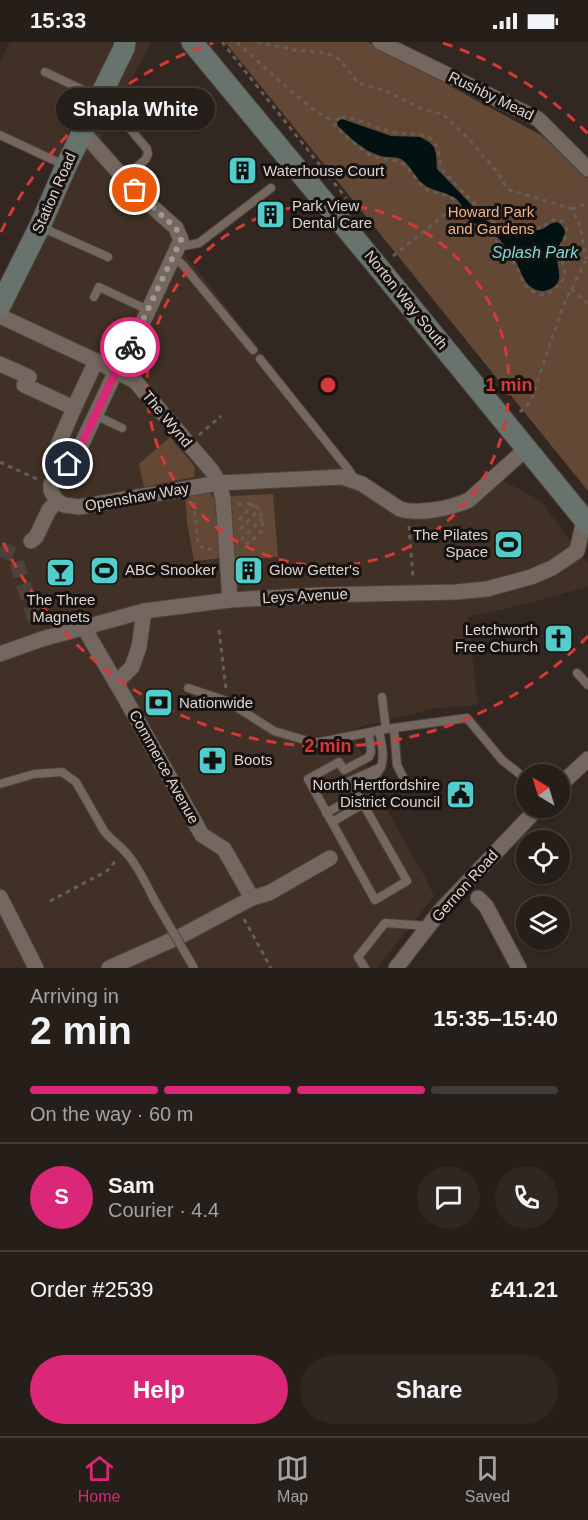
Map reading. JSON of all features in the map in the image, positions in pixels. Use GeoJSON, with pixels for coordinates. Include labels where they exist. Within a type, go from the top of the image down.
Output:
{"type":"FeatureCollection","features":[{"type":"Feature","properties":{"kind":"street","name":"Norton Way South"},"geometry":{"type":"LineString","coordinates":[[192,42],[586,522]]}},
{"type":"Feature","properties":{"kind":"street","name":"Norton Way South"},"geometry":{"type":"LineString","coordinates":[[206,42],[222,77]]}},
{"type":"Feature","properties":{"kind":"street","name":"Rushby Mead"},"geometry":{"type":"LineString","coordinates":[[380,42],[538,119],[588,169]]}},
{"type":"Feature","properties":{"kind":"street","name":"Station Road"},"geometry":{"type":"LineString","coordinates":[[0,306],[125,44]]}},
{"type":"Feature","properties":{"kind":"street"},"geometry":{"type":"LineString","coordinates":[[31,541],[36,537],[49,510],[57,501],[51,491],[51,483],[77,454],[181,240],[176,228],[123,178],[82,131]]}},
{"type":"Feature","properties":{"kind":"street","name":"The Wynd"},"geometry":{"type":"LineString","coordinates":[[0,316],[135,381],[212,471],[222,496]]}},
{"type":"Feature","properties":{"kind":"street"},"geometry":{"type":"LineString","coordinates":[[77,454],[58,445],[96,361]]}},
{"type":"Feature","properties":{"kind":"street"},"geometry":{"type":"LineString","coordinates":[[0,364],[29,378],[24,385],[74,408]]}},
{"type":"Feature","properties":{"kind":"street"},"geometry":{"type":"LineString","coordinates":[[407,511],[418,512],[460,504],[469,500],[526,449]]}},
{"type":"Feature","properties":{"kind":"street","name":"Openshaw Way"},"geometry":{"type":"LineString","coordinates":[[57,501],[64,505],[78,507],[222,496],[342,477],[362,484],[400,509],[407,511]]}},
{"type":"Feature","properties":{"kind":"street"},"geometry":{"type":"LineString","coordinates":[[222,496],[230,545],[230,600]]}},
{"type":"Feature","properties":{"kind":"street","name":"Leys Avenue"},"geometry":{"type":"LineString","coordinates":[[0,654],[39,632],[84,628],[144,611],[230,600],[488,589],[531,577],[552,568],[577,551],[586,522]]}},
{"type":"Feature","properties":{"kind":"street"},"geometry":{"type":"LineString","coordinates":[[116,683],[132,667],[139,647],[144,611]]}},
{"type":"Feature","properties":{"kind":"street","name":"Commerce Avenue"},"geometry":{"type":"LineString","coordinates":[[84,628],[202,835],[224,849],[252,898]]}},
{"type":"Feature","properties":{"kind":"street"},"geometry":{"type":"LineString","coordinates":[[570,776],[588,759]]}},
{"type":"Feature","properties":{"kind":"street","name":"Gernon Road"},"geometry":{"type":"LineString","coordinates":[[396,968],[441,910],[528,818]]}},
{"type":"Feature","properties":{"kind":"street"},"geometry":{"type":"LineString","coordinates":[[109,968],[239,911],[252,898],[269,893],[330,858]]}},
{"type":"Feature","properties":{"kind":"street"},"geometry":{"type":"LineString","coordinates":[[0,897],[6,925],[36,968]]}},
{"type":"Feature","properties":{"kind":"street"},"geometry":{"type":"LineString","coordinates":[[478,898],[486,906],[519,968]]}},
{"type":"Feature","properties":{"kind":"lane"},"geometry":{"type":"LineString","coordinates":[[45,72],[99,98]]}},
{"type":"Feature","properties":{"kind":"lane"},"geometry":{"type":"LineString","coordinates":[[123,178],[145,160],[148,154],[147,149],[131,130]]}},
{"type":"Feature","properties":{"kind":"lane"},"geometry":{"type":"LineString","coordinates":[[0,135],[66,166]]}},
{"type":"Feature","properties":{"kind":"lane"},"geometry":{"type":"LineString","coordinates":[[253,350],[182,264],[175,252],[199,243],[271,188]]}},
{"type":"Feature","properties":{"kind":"lane"},"geometry":{"type":"LineString","coordinates":[[40,226],[108,257]]}},
{"type":"Feature","properties":{"kind":"lane"},"geometry":{"type":"LineString","coordinates":[[94,297],[99,287],[148,310]]}},
{"type":"Feature","properties":{"kind":"lane"},"geometry":{"type":"LineString","coordinates":[[260,359],[348,469],[355,481]]}},
{"type":"Feature","properties":{"kind":"lane"},"geometry":{"type":"LineString","coordinates":[[95,415],[122,428]]}},
{"type":"Feature","properties":{"kind":"lane"},"geometry":{"type":"LineString","coordinates":[[577,673],[588,685]]}},
{"type":"Feature","properties":{"kind":"lane"},"geometry":{"type":"LineString","coordinates":[[188,688],[227,700],[274,731],[315,743],[387,729],[467,718],[502,760],[516,771]]}},
{"type":"Feature","properties":{"kind":"lane"},"geometry":{"type":"LineString","coordinates":[[381,697],[397,765],[407,785]]}},
{"type":"Feature","properties":{"kind":"lane"},"geometry":{"type":"LineString","coordinates":[[326,813],[381,767],[387,729]]}},
{"type":"Feature","properties":{"kind":"lane"},"geometry":{"type":"LineString","coordinates":[[344,770],[369,757],[371,753],[369,733]]}},
{"type":"Feature","properties":{"kind":"lane"},"geometry":{"type":"LineString","coordinates":[[339,762],[344,770],[407,881],[375,900],[308,780],[339,762]]}},
{"type":"Feature","properties":{"kind":"lane"},"geometry":{"type":"LineString","coordinates":[[0,784],[34,774],[62,772],[76,783],[104,831],[130,857],[194,968]]}},
{"type":"Feature","properties":{"kind":"lane"},"geometry":{"type":"LineString","coordinates":[[332,822],[363,804]]}},
{"type":"Feature","properties":{"kind":"lane"},"geometry":{"type":"LineString","coordinates":[[365,968],[358,957],[385,923],[429,926]]}},
{"type":"Feature","properties":{"kind":"path"},"geometry":{"type":"LineString","coordinates":[[237,42],[276,78],[314,110],[333,122],[350,140],[370,155],[398,161],[405,165],[427,190],[448,196],[458,204],[470,222],[487,232],[504,249],[529,290],[541,295],[548,294],[561,284],[565,269],[560,251],[567,229],[563,222],[553,220],[540,228],[498,224],[487,217],[444,172],[438,150],[430,138],[423,135],[394,133],[350,117],[341,117],[333,122]]}},
{"type":"Feature","properties":{"kind":"path"},"geometry":{"type":"LineString","coordinates":[[257,42],[295,50],[327,53],[340,60],[358,83],[386,91],[421,108],[444,115],[467,137],[498,173],[507,189],[572,209],[588,203]]}},
{"type":"Feature","properties":{"kind":"path"},"geometry":{"type":"LineString","coordinates":[[393,256],[458,204]]}},
{"type":"Feature","properties":{"kind":"path"},"geometry":{"type":"LineString","coordinates":[[520,411],[531,401],[563,306],[587,258],[580,225],[572,209]]}},
{"type":"Feature","properties":{"kind":"path"},"geometry":{"type":"LineString","coordinates":[[571,289],[588,304]]}},
{"type":"Feature","properties":{"kind":"path"},"geometry":{"type":"LineString","coordinates":[[189,444],[221,416]]}},
{"type":"Feature","properties":{"kind":"path"},"geometry":{"type":"LineString","coordinates":[[0,462],[51,483]]}},
{"type":"Feature","properties":{"kind":"path"},"geometry":{"type":"LineString","coordinates":[[222,496],[255,504],[260,509],[263,518],[262,531],[250,543],[205,550],[198,544],[194,502],[222,496]]}},
{"type":"Feature","properties":{"kind":"path"},"geometry":{"type":"LineString","coordinates":[[230,545],[260,509]]}},
{"type":"Feature","properties":{"kind":"path"},"geometry":{"type":"LineString","coordinates":[[407,511],[413,593]]}},
{"type":"Feature","properties":{"kind":"path"},"geometry":{"type":"LineString","coordinates":[[230,545],[263,518]]}},
{"type":"Feature","properties":{"kind":"path"},"geometry":{"type":"LineString","coordinates":[[219,630],[227,700]]}},
{"type":"Feature","properties":{"kind":"path"},"geometry":{"type":"LineString","coordinates":[[50,901],[107,871],[124,851]]}},
{"type":"Feature","properties":{"kind":"path"},"geometry":{"type":"LineString","coordinates":[[239,911],[271,968]]}},
{"type":"Feature","properties":{"kind":"shaded area"},"geometry":{"type":"Polygon","coordinates":[[[10,42],[151,42],[100,140],[194,266],[351,466],[362,484],[400,509],[460,504],[495,476],[541,501],[588,563],[588,587],[468,617],[478,705],[437,708],[355,728],[358,747],[370,771],[369,778],[434,896],[377,968],[0,968],[0,306],[65,166],[0,133],[0,61],[10,42]]]}},
{"type":"Feature","properties":{"kind":"green space","name":"Howard Park and Gardens"},"geometry":{"type":"Polygon","coordinates":[[[225,42],[368,42],[541,135],[588,178],[588,491],[225,42]]]}},
{"type":"Feature","properties":{"kind":"green space"},"geometry":{"type":"Polygon","coordinates":[[[170,437],[195,467],[194,477],[144,487],[139,464],[170,437]]]}},
{"type":"Feature","properties":{"kind":"green space"},"geometry":{"type":"Polygon","coordinates":[[[210,490],[212,497],[273,494],[278,557],[194,561],[185,494],[210,490]]]}},
{"type":"Feature","properties":{"kind":"water","name":"Splash Park"},"geometry":{"type":"Polygon","coordinates":[[[342,119],[391,136],[420,137],[429,142],[434,147],[437,169],[487,221],[496,226],[514,226],[533,231],[557,222],[560,224],[565,232],[557,250],[559,278],[555,286],[542,291],[529,285],[505,246],[497,237],[470,220],[458,200],[426,186],[401,159],[381,156],[362,147],[338,126],[337,122],[342,119]]]}},
{"type":"Feature","properties":{"kind":"tunnel"},"geometry":{"type":"LineString","coordinates":[[0,548],[14,555],[37,626]]}},
{"type":"Feature","properties":{"kind":"way so far"},"geometry":{"type":"LineString","coordinates":[[130,347],[181,240],[176,228],[135,190]]}},
{"type":"Feature","properties":{"kind":"place","name":"Waterhouse Court"},"geometry":{"type":"Point","coordinates":[242,171]}},
{"type":"Feature","properties":{"kind":"place","name":"Shapla White"},"geometry":{"type":"Point","coordinates":[135,190]}},
{"type":"Feature","properties":{"kind":"place","name":"Park View Dental Care"},"geometry":{"type":"Point","coordinates":[271,215]}},
{"type":"Feature","properties":{"kind":"place","name":"The Pilates Space"},"geometry":{"type":"Point","coordinates":[509,544]}},
{"type":"Feature","properties":{"kind":"place","name":"ABC Snooker"},"geometry":{"type":"Point","coordinates":[104,570]}},
{"type":"Feature","properties":{"kind":"place","name":"Glow Getter's"},"geometry":{"type":"Point","coordinates":[248,570]}},
{"type":"Feature","properties":{"kind":"place","name":"The Three Magnets"},"geometry":{"type":"Point","coordinates":[61,573]}},
{"type":"Feature","properties":{"kind":"place","name":"Letchworth Free Church"},"geometry":{"type":"Point","coordinates":[559,639]}},
{"type":"Feature","properties":{"kind":"place","name":"Nationwide"},"geometry":{"type":"Point","coordinates":[158,703]}},
{"type":"Feature","properties":{"kind":"place","name":"Boots"},"geometry":{"type":"Point","coordinates":[213,760]}},
{"type":"Feature","properties":{"kind":"place","name":"North Hertfordshire District Council"},"geometry":{"type":"Point","coordinates":[461,794]}},
{"type":"Feature","properties":{"kind":"route"},"geometry":{"type":"LineString","coordinates":[[68,464],[77,454],[116,371],[130,347]]}}]}
